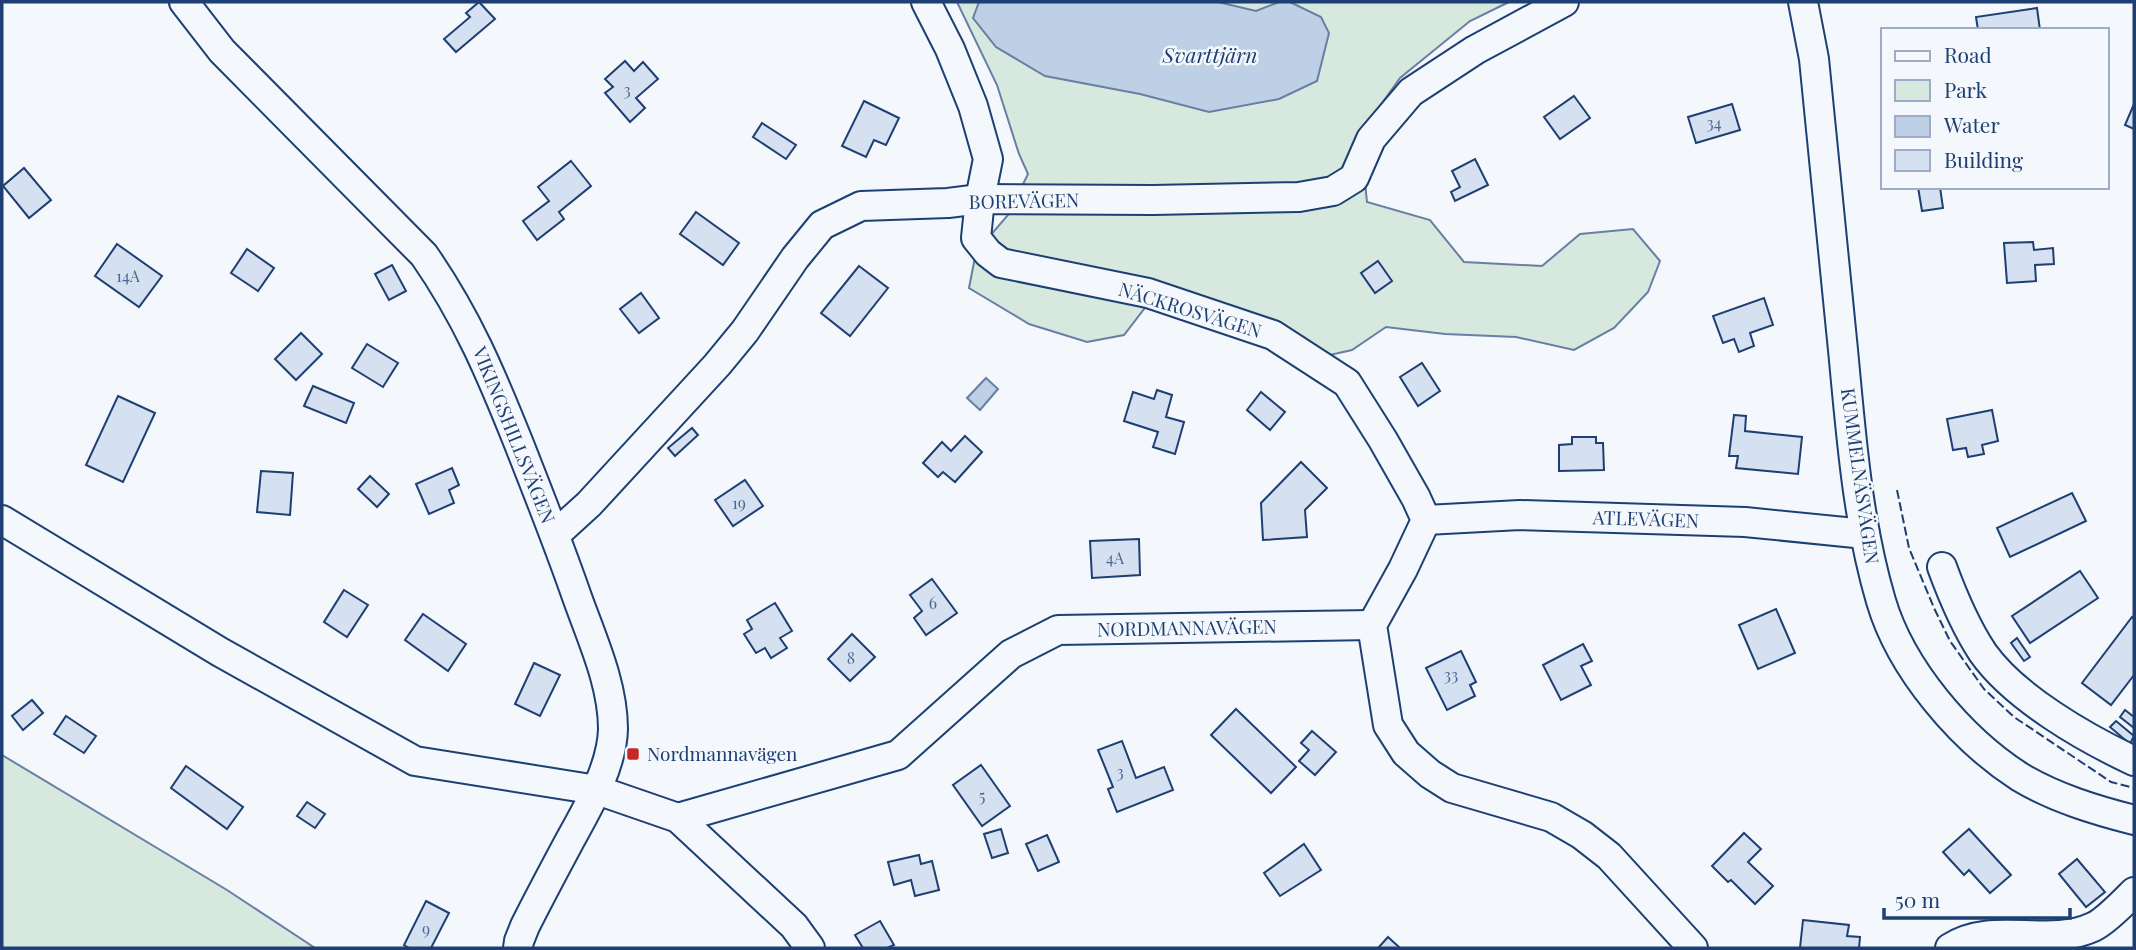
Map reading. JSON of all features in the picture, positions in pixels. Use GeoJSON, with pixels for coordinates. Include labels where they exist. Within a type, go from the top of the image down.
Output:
{"type":"FeatureCollection","features":[{"type":"Feature","properties":{"kind":"street","name":"VIKINGSHILLSVÄGEN"},"geometry":{"type":"LineString","coordinates":[[184,2],[222,51],[424,255],[447,288],[490,371],[555,535],[601,666],[610,698],[613,731],[597,790],[525,926],[519,948]]}},
{"type":"Feature","properties":{"kind":"street","name":"NÄCKROSVÄGEN"},"geometry":{"type":"LineString","coordinates":[[926,2],[955,60],[973,106],[988,159],[976,238],[988,253],[1001,263],[1148,293],[1273,335],[1347,383],[1390,451],[1426,520]]}},
{"type":"Feature","properties":{"kind":"street","name":"BOREVÄGEN"},"geometry":{"type":"LineString","coordinates":[[555,535],[589,503],[717,365],[822,225],[861,206],[948,203],[980,199],[1299,197],[1334,191],[1354,178],[1371,139],[1411,92],[1475,50],[1564,2]]}},
{"type":"Feature","properties":{"kind":"street","name":"KUMMELNÄSVÄGEN"},"geometry":{"type":"LineString","coordinates":[[1803,2],[1814,59],[1849,409],[1865,534],[1881,603],[1892,632],[1929,691],[1956,724],[1987,752],[2021,777],[2058,795],[2096,810],[2134,820]]}},
{"type":"Feature","properties":{"kind":"street","name":"ATLEVÄGEN"},"geometry":{"type":"LineString","coordinates":[[1426,520],[1520,515],[1731,521],[1865,534]]}},
{"type":"Feature","properties":{"kind":"street"},"geometry":{"type":"LineString","coordinates":[[2,520],[220,652],[415,761],[597,790],[678,818],[794,926],[810,948]]}},
{"type":"Feature","properties":{"kind":"street"},"geometry":{"type":"LineString","coordinates":[[1426,520],[1372,625],[1388,725],[1406,753],[1430,774],[1452,788],[1550,817],[1581,835],[1609,856],[1693,948]]}},
{"type":"Feature","properties":{"kind":"street"},"geometry":{"type":"LineString","coordinates":[[1942,567],[1961,617],[1984,655],[2005,678],[2066,723],[2134,761]]}},
{"type":"Feature","properties":{"kind":"street","name":"NORDMANNAVÄGEN"},"geometry":{"type":"LineString","coordinates":[[678,818],[898,755],[1011,654],[1058,630],[1372,625]]}},
{"type":"Feature","properties":{"kind":"street"},"geometry":{"type":"LineString","coordinates":[[1950,948],[1995,934],[2062,936],[2095,927],[2134,891]]}},
{"type":"Feature","properties":{"kind":"green space"},"geometry":{"type":"Polygon","coordinates":[[[957,2],[1509,2],[1470,21],[1400,78],[1360,134],[1367,202],[1430,220],[1464,262],[1542,266],[1580,234],[1633,229],[1660,261],[1648,292],[1614,328],[1574,350],[1516,337],[1445,334],[1386,327],[1352,350],[1330,355],[1279,324],[1161,287],[1124,335],[1087,342],[1029,324],[969,288],[976,252],[1008,215],[1028,174],[997,85],[957,2]]]}},
{"type":"Feature","properties":{"kind":"green space"},"geometry":{"type":"Polygon","coordinates":[[[2,755],[227,890],[315,948],[2,948],[2,755]]]}},
{"type":"Feature","properties":{"kind":"water","name":"Svarttjärn"},"geometry":{"type":"Polygon","coordinates":[[[979,2],[1218,2],[1256,11],[1279,2],[1290,2],[1321,17],[1329,33],[1317,81],[1279,99],[1209,112],[1140,94],[1045,76],[996,47],[973,18],[979,2]]]}},
{"type":"Feature","properties":{"kind":"water"},"geometry":{"type":"Polygon","coordinates":[[[986,378],[998,389],[980,410],[967,398],[986,378]]]}},
{"type":"Feature","properties":{"kind":"building"},"geometry":{"type":"Polygon","coordinates":[[[479,2],[495,19],[456,52],[444,39],[470,17],[466,13],[479,2]]]}},
{"type":"Feature","properties":{"kind":"building"},"geometry":{"type":"Polygon","coordinates":[[[2037,8],[2040,28],[1978,28],[1976,17],[2037,8]]]}},
{"type":"Feature","properties":{"kind":"building"},"geometry":{"type":"Polygon","coordinates":[[[625,61],[634,71],[643,62],[658,79],[636,98],[645,108],[630,122],[605,93],[613,87],[605,79],[625,61]]]}},
{"type":"Feature","properties":{"kind":"building"},"geometry":{"type":"Polygon","coordinates":[[[1574,96],[1590,118],[1560,139],[1544,117],[1574,96]]]}},
{"type":"Feature","properties":{"kind":"building"},"geometry":{"type":"Polygon","coordinates":[[[864,101],[899,118],[886,145],[874,140],[866,157],[842,146],[864,101]]]}},
{"type":"Feature","properties":{"kind":"building"},"geometry":{"type":"Polygon","coordinates":[[[1732,104],[1740,130],[1696,143],[1688,117],[1732,104]]]}},
{"type":"Feature","properties":{"kind":"building"},"geometry":{"type":"Polygon","coordinates":[[[2134,104],[2134,129],[2125,125],[2134,104]]]}},
{"type":"Feature","properties":{"kind":"building"},"geometry":{"type":"Polygon","coordinates":[[[762,123],[796,145],[786,159],[753,137],[762,123]]]}},
{"type":"Feature","properties":{"kind":"building"},"geometry":{"type":"Polygon","coordinates":[[[1475,159],[1488,185],[1455,201],[1451,192],[1460,187],[1452,171],[1475,159]]]}},
{"type":"Feature","properties":{"kind":"building"},"geometry":{"type":"Polygon","coordinates":[[[571,161],[591,186],[559,212],[564,219],[537,240],[523,221],[549,201],[538,187],[571,161]]]}},
{"type":"Feature","properties":{"kind":"building"},"geometry":{"type":"Polygon","coordinates":[[[24,168],[51,200],[29,218],[3,186],[24,168]]]}},
{"type":"Feature","properties":{"kind":"building"},"geometry":{"type":"Polygon","coordinates":[[[1918,189],[1940,189],[1943,208],[1922,211],[1918,189]]]}},
{"type":"Feature","properties":{"kind":"building"},"geometry":{"type":"Polygon","coordinates":[[[696,212],[739,243],[723,265],[680,234],[696,212]]]}},
{"type":"Feature","properties":{"kind":"building"},"geometry":{"type":"Polygon","coordinates":[[[2033,242],[2034,250],[2053,248],[2054,264],[2035,265],[2036,281],[2007,283],[2004,243],[2033,242]]]}},
{"type":"Feature","properties":{"kind":"building"},"geometry":{"type":"Polygon","coordinates":[[[117,244],[162,276],[139,307],[95,276],[117,244]]]}},
{"type":"Feature","properties":{"kind":"building"},"geometry":{"type":"Polygon","coordinates":[[[247,249],[274,268],[258,291],[231,273],[247,249]]]}},
{"type":"Feature","properties":{"kind":"building"},"geometry":{"type":"Polygon","coordinates":[[[1378,261],[1392,281],[1375,293],[1361,273],[1378,261]]]}},
{"type":"Feature","properties":{"kind":"building"},"geometry":{"type":"Polygon","coordinates":[[[392,265],[406,291],[389,300],[375,274],[392,265]]]}},
{"type":"Feature","properties":{"kind":"building"},"geometry":{"type":"Polygon","coordinates":[[[859,266],[888,288],[850,336],[821,313],[859,266]]]}},
{"type":"Feature","properties":{"kind":"building"},"geometry":{"type":"Polygon","coordinates":[[[641,293],[659,318],[639,333],[620,309],[641,293]]]}},
{"type":"Feature","properties":{"kind":"building"},"geometry":{"type":"Polygon","coordinates":[[[1764,298],[1773,325],[1750,333],[1754,346],[1739,352],[1734,339],[1723,343],[1713,316],[1764,298]]]}},
{"type":"Feature","properties":{"kind":"building"},"geometry":{"type":"Polygon","coordinates":[[[301,333],[322,354],[296,380],[275,359],[301,333]]]}},
{"type":"Feature","properties":{"kind":"building"},"geometry":{"type":"Polygon","coordinates":[[[367,344],[398,363],[383,387],[352,368],[367,344]]]}},
{"type":"Feature","properties":{"kind":"building"},"geometry":{"type":"Polygon","coordinates":[[[1422,363],[1440,391],[1418,406],[1400,377],[1422,363]]]}},
{"type":"Feature","properties":{"kind":"building"},"geometry":{"type":"Polygon","coordinates":[[[313,386],[354,403],[346,423],[304,406],[313,386]]]}},
{"type":"Feature","properties":{"kind":"building"},"geometry":{"type":"Polygon","coordinates":[[[1157,390],[1172,395],[1166,417],[1184,422],[1175,454],[1153,447],[1158,432],[1124,421],[1133,392],[1154,399],[1157,390]]]}},
{"type":"Feature","properties":{"kind":"building"},"geometry":{"type":"Polygon","coordinates":[[[1261,392],[1285,412],[1270,430],[1247,410],[1261,392]]]}},
{"type":"Feature","properties":{"kind":"building"},"geometry":{"type":"Polygon","coordinates":[[[118,396],[155,413],[123,482],[86,465],[118,396]]]}},
{"type":"Feature","properties":{"kind":"building"},"geometry":{"type":"Polygon","coordinates":[[[1992,410],[1998,441],[1982,445],[1984,454],[1968,457],[1966,448],[1953,450],[1947,419],[1992,410]]]}},
{"type":"Feature","properties":{"kind":"building"},"geometry":{"type":"Polygon","coordinates":[[[1734,415],[1746,416],[1745,431],[1802,437],[1798,474],[1736,468],[1738,456],[1729,456],[1734,415]]]}},
{"type":"Feature","properties":{"kind":"building"},"geometry":{"type":"Polygon","coordinates":[[[692,428],[698,435],[675,456],[668,448],[692,428]]]}},
{"type":"Feature","properties":{"kind":"building"},"geometry":{"type":"Polygon","coordinates":[[[965,436],[982,452],[955,482],[943,472],[938,477],[923,463],[942,442],[951,451],[965,436]]]}},
{"type":"Feature","properties":{"kind":"building"},"geometry":{"type":"Polygon","coordinates":[[[1572,437],[1596,437],[1596,443],[1603,443],[1604,470],[1559,471],[1559,445],[1572,444],[1572,437]]]}},
{"type":"Feature","properties":{"kind":"building"},"geometry":{"type":"Polygon","coordinates":[[[1301,462],[1327,488],[1305,510],[1307,537],[1263,540],[1261,503],[1301,462]]]}},
{"type":"Feature","properties":{"kind":"building"},"geometry":{"type":"Polygon","coordinates":[[[452,468],[459,485],[449,490],[454,503],[429,514],[416,484],[452,468]]]}},
{"type":"Feature","properties":{"kind":"building"},"geometry":{"type":"Polygon","coordinates":[[[261,471],[293,473],[290,515],[257,512],[261,471]]]}},
{"type":"Feature","properties":{"kind":"building"},"geometry":{"type":"Polygon","coordinates":[[[370,476],[389,494],[377,507],[358,489],[370,476]]]}},
{"type":"Feature","properties":{"kind":"building"},"geometry":{"type":"Polygon","coordinates":[[[745,480],[763,506],[733,526],[715,500],[745,480]]]}},
{"type":"Feature","properties":{"kind":"building"},"geometry":{"type":"Polygon","coordinates":[[[2072,493],[2086,521],[2010,557],[1997,528],[2072,493]]]}},
{"type":"Feature","properties":{"kind":"building"},"geometry":{"type":"Polygon","coordinates":[[[1139,539],[1140,575],[1092,578],[1090,541],[1139,539]]]}},
{"type":"Feature","properties":{"kind":"building"},"geometry":{"type":"Polygon","coordinates":[[[2080,571],[2098,598],[2030,643],[2012,616],[2080,571]]]}},
{"type":"Feature","properties":{"kind":"building"},"geometry":{"type":"Polygon","coordinates":[[[932,579],[957,613],[926,635],[914,618],[922,611],[910,595],[932,579]]]}},
{"type":"Feature","properties":{"kind":"building"},"geometry":{"type":"Polygon","coordinates":[[[344,590],[368,605],[347,637],[324,622],[344,590]]]}},
{"type":"Feature","properties":{"kind":"building"},"geometry":{"type":"Polygon","coordinates":[[[775,603],[792,631],[780,638],[787,648],[771,658],[765,648],[756,653],[744,634],[752,629],[747,620],[775,603]]]}},
{"type":"Feature","properties":{"kind":"building"},"geometry":{"type":"Polygon","coordinates":[[[1776,609],[1795,653],[1758,669],[1739,625],[1776,609]]]}},
{"type":"Feature","properties":{"kind":"building"},"geometry":{"type":"Polygon","coordinates":[[[423,614],[466,644],[448,671],[405,640],[423,614]]]}},
{"type":"Feature","properties":{"kind":"building"},"geometry":{"type":"Polygon","coordinates":[[[2132,617],[2134,675],[2111,705],[2082,683],[2132,617]]]}},
{"type":"Feature","properties":{"kind":"building"},"geometry":{"type":"Polygon","coordinates":[[[852,634],[875,657],[850,681],[828,659],[852,634]]]}},
{"type":"Feature","properties":{"kind":"building"},"geometry":{"type":"Polygon","coordinates":[[[2017,638],[2030,657],[2024,661],[2011,643],[2017,638]]]}},
{"type":"Feature","properties":{"kind":"building"},"geometry":{"type":"Polygon","coordinates":[[[1583,644],[1592,661],[1581,666],[1591,685],[1561,700],[1543,665],[1583,644]]]}},
{"type":"Feature","properties":{"kind":"building"},"geometry":{"type":"Polygon","coordinates":[[[1461,651],[1476,682],[1470,685],[1475,696],[1447,710],[1426,668],[1461,651]]]}},
{"type":"Feature","properties":{"kind":"building"},"geometry":{"type":"Polygon","coordinates":[[[534,663],[560,675],[540,716],[515,704],[534,663]]]}},
{"type":"Feature","properties":{"kind":"building"},"geometry":{"type":"Polygon","coordinates":[[[32,700],[43,713],[23,730],[12,716],[32,700]]]}},
{"type":"Feature","properties":{"kind":"building"},"geometry":{"type":"Polygon","coordinates":[[[1236,709],[1296,767],[1271,793],[1211,735],[1236,709]]]}},
{"type":"Feature","properties":{"kind":"building"},"geometry":{"type":"Polygon","coordinates":[[[2125,710],[2134,717],[2134,728],[2120,717],[2125,710]]]}},
{"type":"Feature","properties":{"kind":"building"},"geometry":{"type":"Polygon","coordinates":[[[66,716],[96,736],[84,753],[54,734],[66,716]]]}},
{"type":"Feature","properties":{"kind":"building"},"geometry":{"type":"Polygon","coordinates":[[[2116,721],[2134,736],[2130,744],[2110,727],[2116,721]]]}},
{"type":"Feature","properties":{"kind":"building"},"geometry":{"type":"Polygon","coordinates":[[[1312,731],[1336,752],[1315,775],[1299,761],[1309,750],[1301,743],[1312,731]]]}},
{"type":"Feature","properties":{"kind":"building"},"geometry":{"type":"Polygon","coordinates":[[[1122,741],[1136,778],[1164,767],[1173,790],[1117,812],[1108,789],[1113,787],[1098,750],[1122,741]]]}},
{"type":"Feature","properties":{"kind":"building"},"geometry":{"type":"Polygon","coordinates":[[[981,765],[1010,806],[982,826],[953,785],[981,765]]]}},
{"type":"Feature","properties":{"kind":"building"},"geometry":{"type":"Polygon","coordinates":[[[186,766],[243,807],[227,829],[171,788],[186,766]]]}},
{"type":"Feature","properties":{"kind":"building"},"geometry":{"type":"Polygon","coordinates":[[[307,802],[325,814],[315,828],[297,816],[307,802]]]}},
{"type":"Feature","properties":{"kind":"building"},"geometry":{"type":"Polygon","coordinates":[[[1001,829],[1008,853],[992,858],[984,834],[1001,829]]]}},
{"type":"Feature","properties":{"kind":"building"},"geometry":{"type":"Polygon","coordinates":[[[1969,829],[2011,875],[1990,893],[1969,870],[1964,875],[1943,852],[1969,829]]]}},
{"type":"Feature","properties":{"kind":"building"},"geometry":{"type":"Polygon","coordinates":[[[1744,833],[1761,849],[1748,862],[1773,886],[1755,904],[1712,866],[1744,833]]]}},
{"type":"Feature","properties":{"kind":"building"},"geometry":{"type":"Polygon","coordinates":[[[1047,835],[1059,862],[1038,871],[1026,844],[1047,835]]]}},
{"type":"Feature","properties":{"kind":"building"},"geometry":{"type":"Polygon","coordinates":[[[1304,844],[1321,870],[1280,896],[1264,873],[1304,844]]]}},
{"type":"Feature","properties":{"kind":"building"},"geometry":{"type":"Polygon","coordinates":[[[919,855],[921,864],[932,861],[939,890],[915,896],[911,880],[894,885],[888,862],[919,855]]]}},
{"type":"Feature","properties":{"kind":"building"},"geometry":{"type":"Polygon","coordinates":[[[2077,859],[2105,892],[2086,907],[2059,874],[2077,859]]]}},
{"type":"Feature","properties":{"kind":"building"},"geometry":{"type":"Polygon","coordinates":[[[426,901],[449,913],[431,948],[409,948],[404,945],[426,901]]]}},
{"type":"Feature","properties":{"kind":"building"},"geometry":{"type":"Polygon","coordinates":[[[1803,920],[1849,925],[1847,936],[1860,937],[1859,948],[1800,948],[1803,920]]]}},
{"type":"Feature","properties":{"kind":"building"},"geometry":{"type":"Polygon","coordinates":[[[880,921],[894,945],[887,948],[863,948],[855,935],[880,921]]]}},
{"type":"Feature","properties":{"kind":"building"},"geometry":{"type":"Polygon","coordinates":[[[1388,937],[1400,948],[1378,948],[1388,937]]]}},
{"type":"Feature","properties":{"kind":"fence"},"geometry":{"type":"LineString","coordinates":[[1897,490],[1909,548],[1934,608],[1950,641],[1984,689],[2014,717],[2111,782],[2134,788]]}},
{"type":"Feature","properties":{"kind":"place","name":"Nordmannavägen"},"geometry":{"type":"Point","coordinates":[633,754]}}]}
